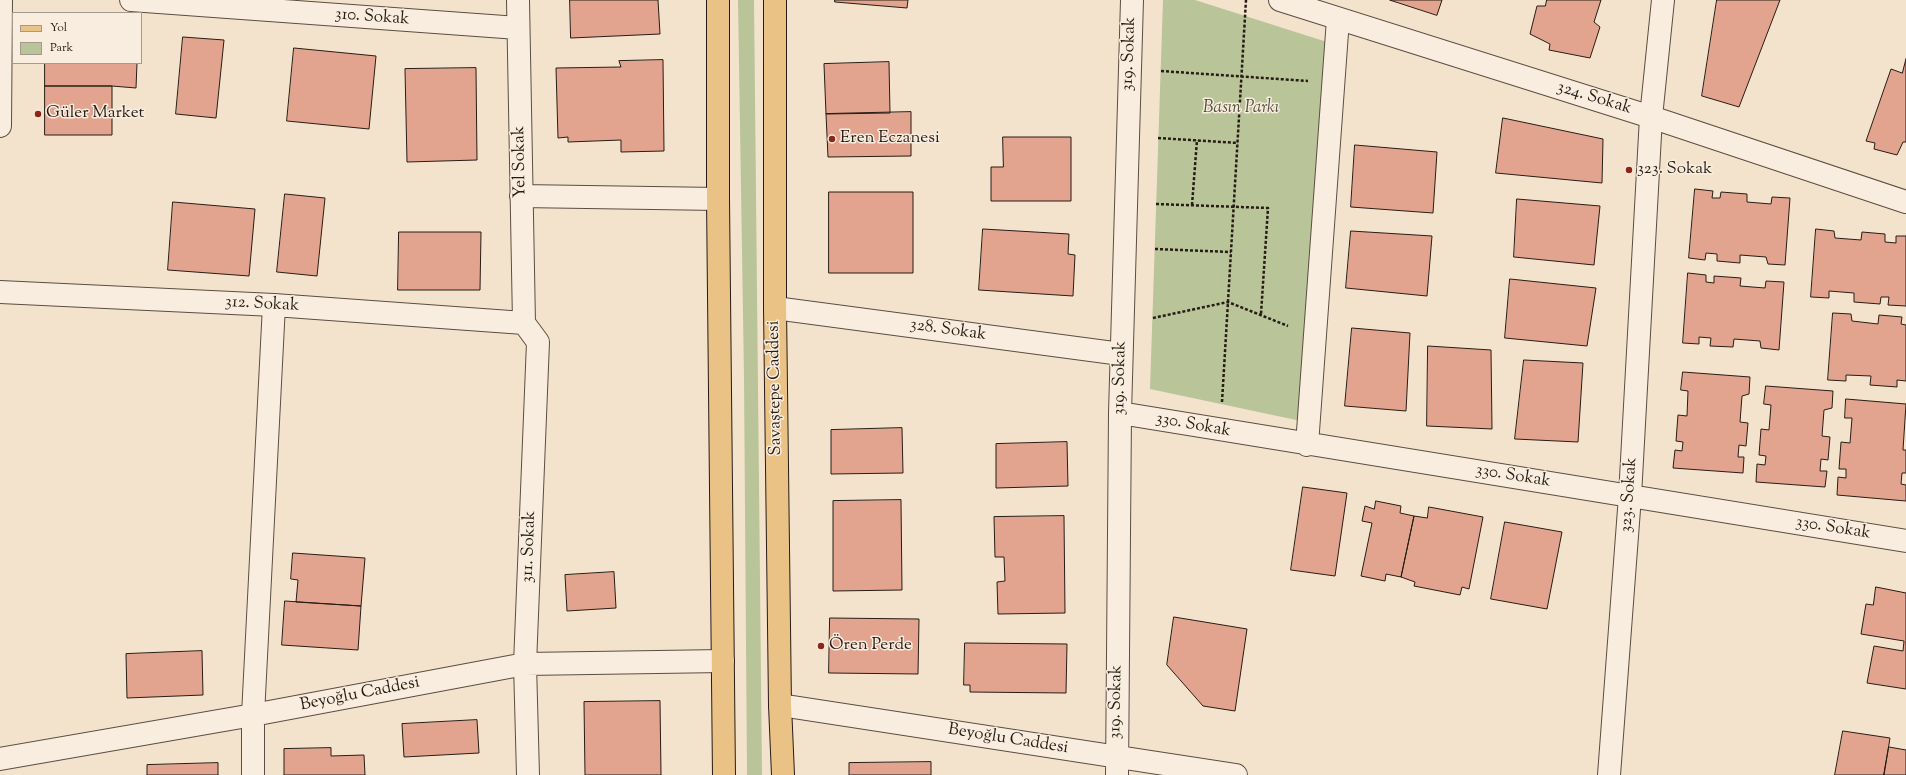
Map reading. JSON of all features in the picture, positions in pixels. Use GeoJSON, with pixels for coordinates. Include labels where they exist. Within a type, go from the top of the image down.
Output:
{"type":"FeatureCollection","features":[{"type":"Feature","properties":{"kind":"main road"},"geometry":{"type":"LineString","coordinates":[[718,0],[718,199],[724,775]]}},
{"type":"Feature","properties":{"kind":"main road","name":"Savaştepe Caddesi"},"geometry":{"type":"LineString","coordinates":[[775,0],[775,308],[780,705],[783,775]]}},
{"type":"Feature","properties":{"kind":"street"},"geometry":{"type":"LineString","coordinates":[[0,126],[1,0]]}},
{"type":"Feature","properties":{"kind":"street","name":"310. Sokak"},"geometry":{"type":"LineString","coordinates":[[131,0],[518,28]]}},
{"type":"Feature","properties":{"kind":"street","name":"Yel Sokak"},"geometry":{"type":"LineString","coordinates":[[518,0],[524,323]]}},
{"type":"Feature","properties":{"kind":"street","name":"319. Sokak"},"geometry":{"type":"LineString","coordinates":[[1117,766],[1121,354],[1132,0]]}},
{"type":"Feature","properties":{"kind":"street","name":"324. Sokak"},"geometry":{"type":"LineString","coordinates":[[1280,0],[1651,117],[1906,202]]}},
{"type":"Feature","properties":{"kind":"street","name":"323. Sokak"},"geometry":{"type":"LineString","coordinates":[[1608,775],[1630,496],[1651,117],[1663,0]]}},
{"type":"Feature","properties":{"kind":"street"},"geometry":{"type":"LineString","coordinates":[[1307,444],[1338,18]]}},
{"type":"Feature","properties":{"kind":"street"},"geometry":{"type":"LineString","coordinates":[[521,196],[718,199]]}},
{"type":"Feature","properties":{"kind":"street","name":"312. Sokak"},"geometry":{"type":"LineString","coordinates":[[0,292],[274,305],[524,323]]}},
{"type":"Feature","properties":{"kind":"street"},"geometry":{"type":"LineString","coordinates":[[253,775],[253,715],[274,305]]}},
{"type":"Feature","properties":{"kind":"street","name":"328. Sokak"},"geometry":{"type":"LineString","coordinates":[[775,308],[1121,354]]}},
{"type":"Feature","properties":{"kind":"street","name":"311. Sokak"},"geometry":{"type":"LineString","coordinates":[[524,323],[538,342],[525,664],[528,775]]}},
{"type":"Feature","properties":{"kind":"street","name":"330. Sokak"},"geometry":{"type":"LineString","coordinates":[[1120,413],[1221,431],[1906,541]]}},
{"type":"Feature","properties":{"kind":"street","name":"Beyoğlu Caddesi"},"geometry":{"type":"LineString","coordinates":[[0,759],[253,715],[525,664],[722,661]]}},
{"type":"Feature","properties":{"kind":"street","name":"Beyoğlu Caddesi"},"geometry":{"type":"LineString","coordinates":[[780,705],[1117,766],[1236,775]]}},
{"type":"Feature","properties":{"kind":"path"},"geometry":{"type":"LineString","coordinates":[[1221,431],[1246,0]]}},
{"type":"Feature","properties":{"kind":"path"},"geometry":{"type":"LineString","coordinates":[[1161,71],[1309,81]]}},
{"type":"Feature","properties":{"kind":"path"},"geometry":{"type":"LineString","coordinates":[[1158,138],[1238,142]]}},
{"type":"Feature","properties":{"kind":"path"},"geometry":{"type":"LineString","coordinates":[[1192,205],[1197,140]]}},
{"type":"Feature","properties":{"kind":"path"},"geometry":{"type":"LineString","coordinates":[[1156,204],[1234,208],[1268,208],[1260,314]]}},
{"type":"Feature","properties":{"kind":"path"},"geometry":{"type":"LineString","coordinates":[[1155,248],[1231,252]]}},
{"type":"Feature","properties":{"kind":"path"},"geometry":{"type":"LineString","coordinates":[[1153,318],[1228,302],[1293,328]]}},
{"type":"Feature","properties":{"kind":"green space"},"geometry":{"type":"Polygon","coordinates":[[[738,0],[754,0],[762,775],[747,775],[744,378],[738,0]]]}},
{"type":"Feature","properties":{"kind":"green space","name":"Basın Parkı"},"geometry":{"type":"Polygon","coordinates":[[[1163,0],[1195,0],[1327,42],[1301,421],[1150,389],[1163,0]]]}},
{"type":"Feature","properties":{"kind":"building"},"geometry":{"type":"Polygon","coordinates":[[[570,0],[658,0],[660,34],[571,38],[570,0]]]}},
{"type":"Feature","properties":{"kind":"building"},"geometry":{"type":"Polygon","coordinates":[[[835,0],[908,0],[907,8],[835,2],[835,0]]]}},
{"type":"Feature","properties":{"kind":"building"},"geometry":{"type":"Polygon","coordinates":[[[1390,0],[1442,0],[1437,15],[1390,0]]]}},
{"type":"Feature","properties":{"kind":"building"},"geometry":{"type":"Polygon","coordinates":[[[1547,0],[1601,0],[1594,22],[1600,27],[1590,58],[1549,50],[1550,44],[1530,34],[1537,6],[1545,6],[1547,0]]]}},
{"type":"Feature","properties":{"kind":"building"},"geometry":{"type":"Polygon","coordinates":[[[1717,0],[1780,0],[1739,107],[1702,96],[1717,0]]]}},
{"type":"Feature","properties":{"kind":"building"},"geometry":{"type":"Polygon","coordinates":[[[183,37],[224,40],[216,118],[176,114],[183,37]]]}},
{"type":"Feature","properties":{"kind":"building"},"geometry":{"type":"Polygon","coordinates":[[[294,48],[376,56],[369,129],[287,121],[294,48]]]}},
{"type":"Feature","properties":{"kind":"building"},"geometry":{"type":"Polygon","coordinates":[[[1906,59],[1906,142],[1903,142],[1897,155],[1874,149],[1875,143],[1866,141],[1891,69],[1902,73],[1906,59]]]}},
{"type":"Feature","properties":{"kind":"building"},"geometry":{"type":"Polygon","coordinates":[[[663,60],[664,151],[621,152],[621,140],[568,142],[568,137],[558,138],[556,68],[621,67],[619,61],[663,60]]]}},
{"type":"Feature","properties":{"kind":"building"},"geometry":{"type":"Polygon","coordinates":[[[889,62],[890,113],[826,114],[824,64],[889,62]]]}},
{"type":"Feature","properties":{"kind":"building"},"geometry":{"type":"Polygon","coordinates":[[[45,64],[137,64],[136,88],[112,86],[45,86],[45,64]]]}},
{"type":"Feature","properties":{"kind":"building"},"geometry":{"type":"Polygon","coordinates":[[[476,68],[477,160],[407,162],[405,69],[476,68]]]}},
{"type":"Feature","properties":{"kind":"building"},"geometry":{"type":"Polygon","coordinates":[[[45,86],[112,86],[112,135],[45,135],[45,86]]]}},
{"type":"Feature","properties":{"kind":"building"},"geometry":{"type":"Polygon","coordinates":[[[911,112],[911,156],[828,157],[826,114],[911,112]]]}},
{"type":"Feature","properties":{"kind":"building"},"geometry":{"type":"Polygon","coordinates":[[[1503,118],[1603,139],[1602,183],[1496,173],[1503,118]]]}},
{"type":"Feature","properties":{"kind":"building"},"geometry":{"type":"Polygon","coordinates":[[[1003,137],[1071,137],[1071,201],[991,201],[991,167],[1003,167],[1003,137]]]}},
{"type":"Feature","properties":{"kind":"building"},"geometry":{"type":"Polygon","coordinates":[[[1355,145],[1437,152],[1433,213],[1351,207],[1355,145]]]}},
{"type":"Feature","properties":{"kind":"building"},"geometry":{"type":"Polygon","coordinates":[[[1695,189],[1713,191],[1712,198],[1720,198],[1721,192],[1747,194],[1747,202],[1771,204],[1772,197],[1790,198],[1785,265],[1768,264],[1766,257],[1740,255],[1740,263],[1717,261],[1717,254],[1706,253],[1705,260],[1689,258],[1695,189]]]}},
{"type":"Feature","properties":{"kind":"building"},"geometry":{"type":"Polygon","coordinates":[[[829,192],[913,192],[913,273],[829,273],[829,192]]]}},
{"type":"Feature","properties":{"kind":"building"},"geometry":{"type":"Polygon","coordinates":[[[285,194],[325,198],[317,276],[277,272],[285,194]]]}},
{"type":"Feature","properties":{"kind":"building"},"geometry":{"type":"Polygon","coordinates":[[[1517,199],[1600,206],[1594,265],[1514,257],[1517,199]]]}},
{"type":"Feature","properties":{"kind":"building"},"geometry":{"type":"Polygon","coordinates":[[[173,202],[255,209],[249,276],[168,270],[173,202]]]}},
{"type":"Feature","properties":{"kind":"building"},"geometry":{"type":"Polygon","coordinates":[[[983,229],[1069,234],[1068,254],[1075,255],[1073,296],[979,290],[983,229]]]}},
{"type":"Feature","properties":{"kind":"building"},"geometry":{"type":"Polygon","coordinates":[[[1816,229],[1834,231],[1835,238],[1861,240],[1862,232],[1885,234],[1885,242],[1896,243],[1896,236],[1906,236],[1906,306],[1888,305],[1889,297],[1881,297],[1880,304],[1854,302],[1854,293],[1829,291],[1829,298],[1811,297],[1816,229]]]}},
{"type":"Feature","properties":{"kind":"building"},"geometry":{"type":"Polygon","coordinates":[[[1351,231],[1432,236],[1427,296],[1346,288],[1351,231]]]}},
{"type":"Feature","properties":{"kind":"building"},"geometry":{"type":"Polygon","coordinates":[[[399,232],[481,232],[480,290],[398,290],[399,232]]]}},
{"type":"Feature","properties":{"kind":"building"},"geometry":{"type":"Polygon","coordinates":[[[1688,273],[1706,275],[1706,282],[1714,283],[1714,276],[1741,278],[1740,286],[1765,288],[1766,281],[1784,282],[1779,350],[1761,348],[1760,341],[1734,339],[1733,347],[1710,346],[1711,338],[1699,337],[1699,344],[1683,343],[1688,273]]]}},
{"type":"Feature","properties":{"kind":"building"},"geometry":{"type":"Polygon","coordinates":[[[1510,279],[1596,288],[1587,346],[1505,338],[1510,279]]]}},
{"type":"Feature","properties":{"kind":"building"},"geometry":{"type":"Polygon","coordinates":[[[1833,313],[1851,314],[1852,321],[1878,324],[1879,315],[1902,317],[1901,324],[1906,325],[1906,381],[1897,380],[1897,387],[1870,385],[1871,376],[1846,375],[1846,381],[1828,380],[1833,313]]]}},
{"type":"Feature","properties":{"kind":"building"},"geometry":{"type":"Polygon","coordinates":[[[1352,328],[1410,333],[1406,411],[1345,406],[1352,328]]]}},
{"type":"Feature","properties":{"kind":"building"},"geometry":{"type":"Polygon","coordinates":[[[1428,346],[1491,350],[1492,429],[1427,426],[1428,346]]]}},
{"type":"Feature","properties":{"kind":"building"},"geometry":{"type":"Polygon","coordinates":[[[1524,360],[1583,363],[1578,442],[1515,439],[1524,360]]]}},
{"type":"Feature","properties":{"kind":"building"},"geometry":{"type":"Polygon","coordinates":[[[1683,372],[1750,377],[1749,394],[1742,396],[1740,422],[1748,423],[1746,446],[1739,445],[1738,457],[1744,457],[1743,473],[1673,468],[1675,450],[1682,451],[1683,442],[1676,441],[1678,415],[1687,416],[1688,391],[1681,390],[1683,372]]]}},
{"type":"Feature","properties":{"kind":"building"},"geometry":{"type":"Polygon","coordinates":[[[1766,386],[1833,391],[1832,408],[1824,410],[1822,436],[1830,437],[1828,460],[1821,459],[1820,471],[1827,471],[1825,487],[1756,482],[1757,464],[1765,465],[1766,456],[1759,455],[1761,429],[1769,430],[1771,405],[1764,404],[1766,386]]]}},
{"type":"Feature","properties":{"kind":"building"},"geometry":{"type":"Polygon","coordinates":[[[1846,399],[1906,404],[1903,450],[1906,450],[1906,473],[1902,473],[1901,484],[1906,485],[1906,501],[1837,495],[1838,477],[1846,478],[1846,469],[1839,469],[1841,442],[1850,443],[1852,418],[1845,418],[1846,399]]]}},
{"type":"Feature","properties":{"kind":"building"},"geometry":{"type":"Polygon","coordinates":[[[902,428],[903,473],[831,474],[831,430],[902,428]]]}},
{"type":"Feature","properties":{"kind":"building"},"geometry":{"type":"Polygon","coordinates":[[[1067,442],[1068,486],[996,488],[996,444],[1067,442]]]}},
{"type":"Feature","properties":{"kind":"building"},"geometry":{"type":"Polygon","coordinates":[[[1303,487],[1347,493],[1335,576],[1291,570],[1303,487]]]}},
{"type":"Feature","properties":{"kind":"building"},"geometry":{"type":"Polygon","coordinates":[[[901,500],[902,590],[833,591],[833,501],[901,500]]]}},
{"type":"Feature","properties":{"kind":"building"},"geometry":{"type":"Polygon","coordinates":[[[1376,501],[1401,506],[1400,513],[1414,516],[1401,577],[1386,574],[1385,581],[1361,576],[1372,523],[1362,521],[1365,506],[1374,509],[1376,501]]]}},
{"type":"Feature","properties":{"kind":"building"},"geometry":{"type":"Polygon","coordinates":[[[1429,507],[1483,517],[1469,589],[1462,587],[1460,595],[1414,586],[1415,582],[1401,577],[1414,516],[1427,518],[1429,507]]]}},
{"type":"Feature","properties":{"kind":"building"},"geometry":{"type":"Polygon","coordinates":[[[1064,516],[1065,613],[998,614],[997,582],[1005,581],[1004,557],[995,557],[994,517],[1064,516]]]}},
{"type":"Feature","properties":{"kind":"building"},"geometry":{"type":"Polygon","coordinates":[[[1505,522],[1562,532],[1547,609],[1491,599],[1505,522]]]}},
{"type":"Feature","properties":{"kind":"building"},"geometry":{"type":"Polygon","coordinates":[[[293,553],[365,558],[361,606],[296,602],[298,580],[291,579],[293,553]]]}},
{"type":"Feature","properties":{"kind":"building"},"geometry":{"type":"Polygon","coordinates":[[[614,572],[616,608],[567,611],[565,575],[614,572]]]}},
{"type":"Feature","properties":{"kind":"building"},"geometry":{"type":"Polygon","coordinates":[[[1876,587],[1906,593],[1906,689],[1867,683],[1874,646],[1903,651],[1904,641],[1861,634],[1866,604],[1873,605],[1876,587]]]}},
{"type":"Feature","properties":{"kind":"building"},"geometry":{"type":"Polygon","coordinates":[[[285,601],[361,606],[358,650],[282,645],[285,601]]]}},
{"type":"Feature","properties":{"kind":"building"},"geometry":{"type":"Polygon","coordinates":[[[1174,617],[1247,629],[1235,711],[1203,706],[1167,665],[1174,617]]]}},
{"type":"Feature","properties":{"kind":"building"},"geometry":{"type":"Polygon","coordinates":[[[830,618],[919,619],[918,674],[829,673],[830,618]]]}},
{"type":"Feature","properties":{"kind":"building"},"geometry":{"type":"Polygon","coordinates":[[[965,643],[1067,644],[1066,693],[970,692],[970,685],[964,685],[965,643]]]}},
{"type":"Feature","properties":{"kind":"building"},"geometry":{"type":"Polygon","coordinates":[[[202,651],[203,695],[127,698],[126,654],[202,651]]]}},
{"type":"Feature","properties":{"kind":"building"},"geometry":{"type":"Polygon","coordinates":[[[660,701],[661,775],[585,775],[584,702],[660,701]]]}},
{"type":"Feature","properties":{"kind":"building"},"geometry":{"type":"Polygon","coordinates":[[[477,720],[479,753],[404,757],[402,724],[477,720]]]}},
{"type":"Feature","properties":{"kind":"building"},"geometry":{"type":"Polygon","coordinates":[[[1843,731],[1890,738],[1884,775],[1835,775],[1843,731]]]}},
{"type":"Feature","properties":{"kind":"building"},"geometry":{"type":"Polygon","coordinates":[[[1889,747],[1906,750],[1906,775],[1884,775],[1889,747]]]}},
{"type":"Feature","properties":{"kind":"building"},"geometry":{"type":"Polygon","coordinates":[[[331,748],[331,756],[364,755],[365,775],[284,775],[284,749],[331,748]]]}},
{"type":"Feature","properties":{"kind":"building"},"geometry":{"type":"Polygon","coordinates":[[[931,762],[931,775],[849,775],[849,763],[931,762]]]}},
{"type":"Feature","properties":{"kind":"building"},"geometry":{"type":"Polygon","coordinates":[[[218,763],[218,775],[147,775],[147,765],[218,763]]]}},
{"type":"Feature","properties":{"kind":"place","name":"Güler Market"},"geometry":{"type":"Point","coordinates":[38,114]}},
{"type":"Feature","properties":{"kind":"place","name":"Eren Eczanesi"},"geometry":{"type":"Point","coordinates":[832,139]}},
{"type":"Feature","properties":{"kind":"place","name":"323. Sokak"},"geometry":{"type":"Point","coordinates":[1629,170]}},
{"type":"Feature","properties":{"kind":"place","name":"Ören Perde"},"geometry":{"type":"Point","coordinates":[821,646]}}]}
